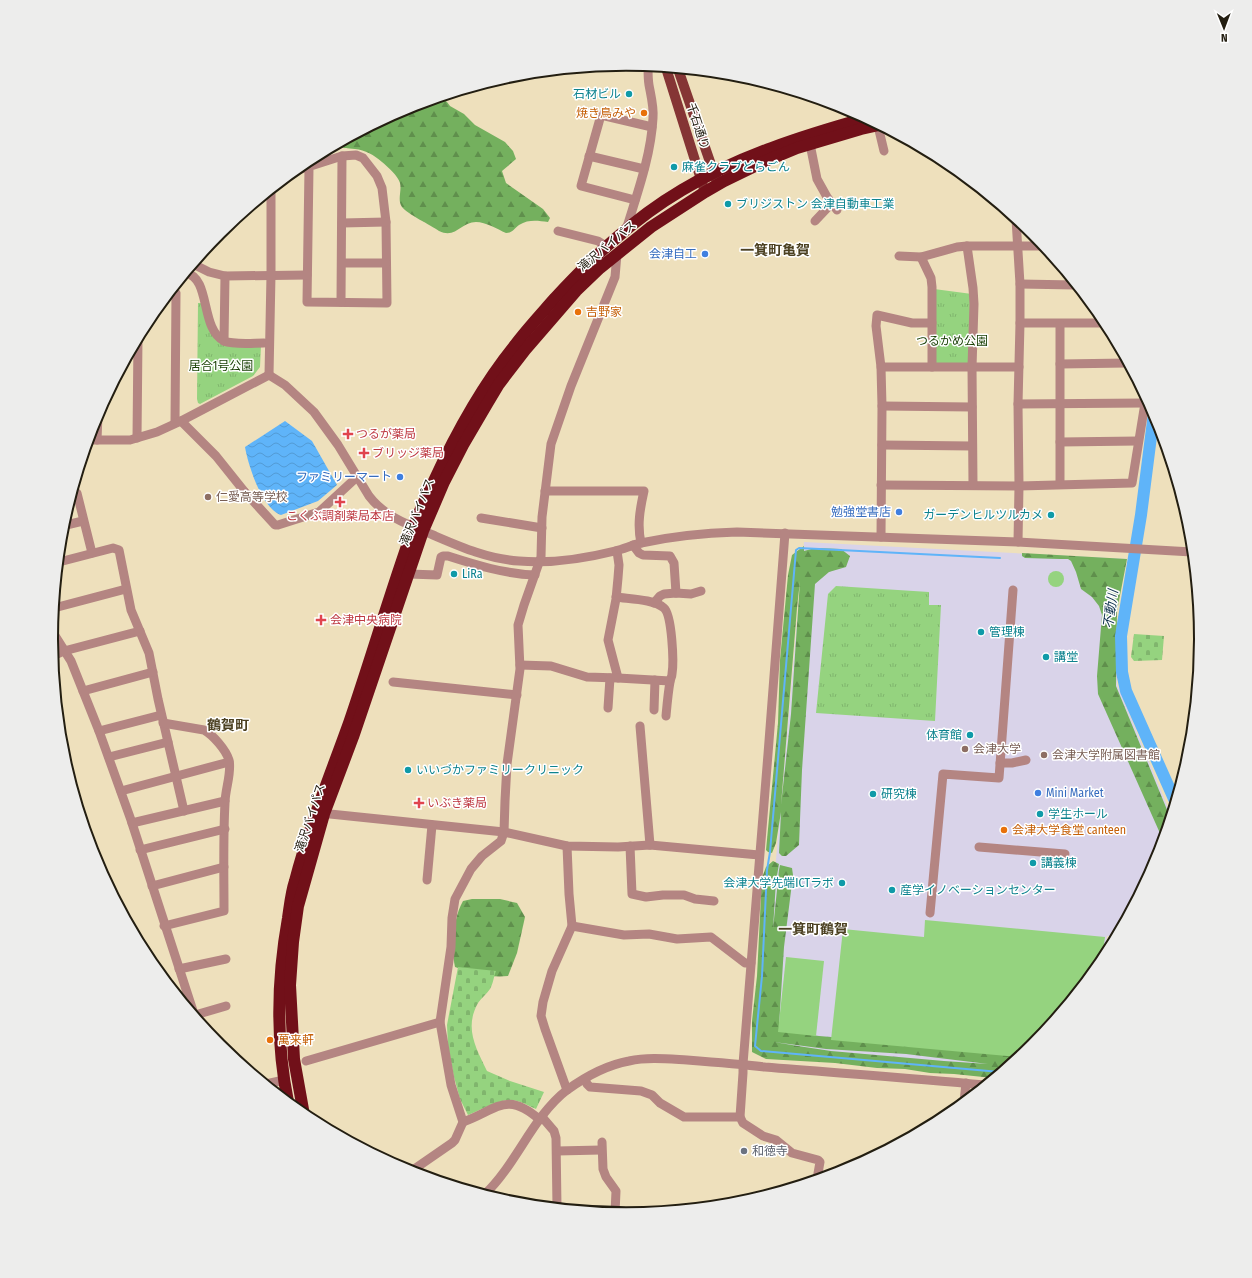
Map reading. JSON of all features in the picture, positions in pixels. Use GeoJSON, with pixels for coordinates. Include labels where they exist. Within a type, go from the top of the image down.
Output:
{"type":"FeatureCollection","features":[{"type":"Feature","properties":{"kind":"highway","name":"滝沢バイパス"},"geometry":{"type":"LineString","coordinates":[[302,1106],[294,1059],[290,985],[293,942],[298,906],[320,812],[353,737],[409,574],[418,529],[463,445],[499,384],[525,350],[572,296],[600,268],[651,227],[705,192],[716,179],[747,156],[815,132],[857,121]]}},
{"type":"Feature","properties":{"kind":"highway","name":"滝沢バイパス"},"geometry":{"type":"LineString","coordinates":[[287,1095],[281,1058],[279,995],[284,937],[293,885],[320,812],[350,719],[418,529],[452,441],[515,344],[567,285],[606,246],[651,210],[701,179],[716,179],[797,148],[871,127]]}},
{"type":"Feature","properties":{"kind":"main road","name":"千石通り"},"geometry":{"type":"LineString","coordinates":[[667,72],[705,192]]}},
{"type":"Feature","properties":{"kind":"main road","name":"千石通り"},"geometry":{"type":"LineString","coordinates":[[680,74],[716,179]]}},
{"type":"Feature","properties":{"kind":"street"},"geometry":{"type":"LineString","coordinates":[[626,230],[650,146],[653,107],[648,83],[648,72]]}},
{"type":"Feature","properties":{"kind":"street"},"geometry":{"type":"LineString","coordinates":[[635,200],[581,186],[601,115],[652,127]]}},
{"type":"Feature","properties":{"kind":"street"},"geometry":{"type":"LineString","coordinates":[[879,131],[884,151]]}},
{"type":"Feature","properties":{"kind":"street"},"geometry":{"type":"LineString","coordinates":[[810,144],[817,179],[834,207],[815,221]]}},
{"type":"Feature","properties":{"kind":"street"},"geometry":{"type":"LineString","coordinates":[[356,155],[362,158],[377,176],[382,188],[386,222],[387,303],[307,302],[309,168],[342,156],[356,155]]}},
{"type":"Feature","properties":{"kind":"street"},"geometry":{"type":"LineString","coordinates":[[341,302],[342,156]]}},
{"type":"Feature","properties":{"kind":"street"},"geometry":{"type":"LineString","coordinates":[[589,156],[644,169]]}},
{"type":"Feature","properties":{"kind":"street"},"geometry":{"type":"LineString","coordinates":[[269,375],[271,195]]}},
{"type":"Feature","properties":{"kind":"street"},"geometry":{"type":"LineString","coordinates":[[342,223],[386,222]]}},
{"type":"Feature","properties":{"kind":"street"},"geometry":{"type":"LineString","coordinates":[[1017,226],[1020,284],[1018,542]]}},
{"type":"Feature","properties":{"kind":"street"},"geometry":{"type":"LineString","coordinates":[[558,231],[598,241],[606,246]]}},
{"type":"Feature","properties":{"kind":"street"},"geometry":{"type":"LineString","coordinates":[[967,246],[973,288],[973,485]]}},
{"type":"Feature","properties":{"kind":"street"},"geometry":{"type":"LineString","coordinates":[[899,256],[921,257],[957,247],[967,246],[1037,246]]}},
{"type":"Feature","properties":{"kind":"street"},"geometry":{"type":"LineString","coordinates":[[417,1167],[452,1143],[455,1140],[463,1122],[451,1085],[440,1022],[451,947],[452,918],[455,899],[471,869],[482,856],[501,841],[504,832],[507,764],[520,664],[518,625],[541,557],[545,491],[551,444],[571,386],[615,277],[617,254]]}},
{"type":"Feature","properties":{"kind":"street"},"geometry":{"type":"LineString","coordinates":[[921,257],[931,278],[932,367]]}},
{"type":"Feature","properties":{"kind":"street"},"geometry":{"type":"LineString","coordinates":[[342,264],[386,263]]}},
{"type":"Feature","properties":{"kind":"street"},"geometry":{"type":"LineString","coordinates":[[197,266],[209,272],[225,276],[307,275]]}},
{"type":"Feature","properties":{"kind":"street"},"geometry":{"type":"LineString","coordinates":[[191,274],[198,280],[213,329],[221,339],[233,343],[264,343]]}},
{"type":"Feature","properties":{"kind":"street"},"geometry":{"type":"LineString","coordinates":[[224,341],[225,276]]}},
{"type":"Feature","properties":{"kind":"street"},"geometry":{"type":"LineString","coordinates":[[1020,284],[1070,284]]}},
{"type":"Feature","properties":{"kind":"street"},"geometry":{"type":"LineString","coordinates":[[174,294],[176,294],[178,422],[216,456],[244,491],[275,525],[319,512],[357,477]]}},
{"type":"Feature","properties":{"kind":"street"},"geometry":{"type":"LineString","coordinates":[[882,537],[882,406],[881,367],[876,326],[877,315],[912,322],[932,323]]}},
{"type":"Feature","properties":{"kind":"street"},"geometry":{"type":"LineString","coordinates":[[1020,323],[1060,324],[1098,322]]}},
{"type":"Feature","properties":{"kind":"street"},"geometry":{"type":"LineString","coordinates":[[1060,324],[1060,484]]}},
{"type":"Feature","properties":{"kind":"street"},"geometry":{"type":"LineString","coordinates":[[137,438],[138,349]]}},
{"type":"Feature","properties":{"kind":"street"},"geometry":{"type":"LineString","coordinates":[[1060,364],[1122,363]]}},
{"type":"Feature","properties":{"kind":"street"},"geometry":{"type":"LineString","coordinates":[[881,367],[1019,366]]}},
{"type":"Feature","properties":{"kind":"street"},"geometry":{"type":"LineString","coordinates":[[94,440],[117,441],[137,438],[157,432],[269,375]]}},
{"type":"Feature","properties":{"kind":"street"},"geometry":{"type":"LineString","coordinates":[[269,375],[285,385],[314,412],[338,445],[374,503],[389,516],[478,554],[512,560],[540,562],[571,560],[617,551],[637,544],[670,537],[703,533],[785,533],[1018,542],[1187,552]]}},
{"type":"Feature","properties":{"kind":"street"},"geometry":{"type":"LineString","coordinates":[[1018,404],[1060,404],[1141,400]]}},
{"type":"Feature","properties":{"kind":"street"},"geometry":{"type":"LineString","coordinates":[[882,406],[972,407]]}},
{"type":"Feature","properties":{"kind":"street"},"geometry":{"type":"LineString","coordinates":[[881,485],[1019,486],[1132,483],[1144,407]]}},
{"type":"Feature","properties":{"kind":"street"},"geometry":{"type":"LineString","coordinates":[[1060,442],[1138,441]]}},
{"type":"Feature","properties":{"kind":"street"},"geometry":{"type":"LineString","coordinates":[[882,445],[972,446]]}},
{"type":"Feature","properties":{"kind":"street"},"geometry":{"type":"LineString","coordinates":[[545,491],[644,491],[637,544],[639,553],[643,555],[670,556],[674,563],[676,593]]}},
{"type":"Feature","properties":{"kind":"street"},"geometry":{"type":"LineString","coordinates":[[77,493],[92,553]]}},
{"type":"Feature","properties":{"kind":"street"},"geometry":{"type":"LineString","coordinates":[[480,518],[542,528]]}},
{"type":"Feature","properties":{"kind":"street"},"geometry":{"type":"LineString","coordinates":[[70,524],[83,521]]}},
{"type":"Feature","properties":{"kind":"street"},"geometry":{"type":"LineString","coordinates":[[785,533],[740,1117],[744,1123],[763,1136],[776,1140],[792,1153],[818,1160],[820,1162],[818,1174]]}},
{"type":"Feature","properties":{"kind":"street"},"geometry":{"type":"LineString","coordinates":[[64,561],[113,548],[119,550],[131,610],[149,653],[162,719],[184,811]]}},
{"type":"Feature","properties":{"kind":"street"},"geometry":{"type":"LineString","coordinates":[[608,708],[614,678],[608,640],[616,597],[619,565],[617,551]]}},
{"type":"Feature","properties":{"kind":"street"},"geometry":{"type":"LineString","coordinates":[[409,574],[437,575],[441,557],[446,556],[478,566],[505,572],[535,574]]}},
{"type":"Feature","properties":{"kind":"street"},"geometry":{"type":"LineString","coordinates":[[59,607],[126,589]]}},
{"type":"Feature","properties":{"kind":"street"},"geometry":{"type":"LineString","coordinates":[[654,603],[664,594],[692,594],[701,590]]}},
{"type":"Feature","properties":{"kind":"street"},"geometry":{"type":"LineString","coordinates":[[930,913],[943,774],[999,778],[1013,590]]}},
{"type":"Feature","properties":{"kind":"street"},"geometry":{"type":"LineString","coordinates":[[616,597],[654,603],[663,607],[669,618],[673,660],[666,716]]}},
{"type":"Feature","properties":{"kind":"street"},"geometry":{"type":"LineString","coordinates":[[58,653],[64,650],[140,631]]}},
{"type":"Feature","properties":{"kind":"street"},"geometry":{"type":"LineString","coordinates":[[58,641],[70,661],[100,731],[132,823],[179,969],[183,994]]}},
{"type":"Feature","properties":{"kind":"street"},"geometry":{"type":"LineString","coordinates":[[520,664],[552,666],[587,677],[670,681]]}},
{"type":"Feature","properties":{"kind":"street"},"geometry":{"type":"LineString","coordinates":[[83,691],[153,672]]}},
{"type":"Feature","properties":{"kind":"street"},"geometry":{"type":"LineString","coordinates":[[654,710],[655,680]]}},
{"type":"Feature","properties":{"kind":"street"},"geometry":{"type":"LineString","coordinates":[[393,682],[517,695]]}},
{"type":"Feature","properties":{"kind":"street"},"geometry":{"type":"LineString","coordinates":[[100,731],[162,719],[209,732],[226,754],[229,762],[225,801],[224,911],[164,926]]}},
{"type":"Feature","properties":{"kind":"street"},"geometry":{"type":"LineString","coordinates":[[640,726],[650,845]]}},
{"type":"Feature","properties":{"kind":"street"},"geometry":{"type":"LineString","coordinates":[[109,757],[168,742]]}},
{"type":"Feature","properties":{"kind":"street"},"geometry":{"type":"LineString","coordinates":[[1000,763],[1012,763],[1026,760]]}},
{"type":"Feature","properties":{"kind":"street"},"geometry":{"type":"LineString","coordinates":[[121,791],[229,762]]}},
{"type":"Feature","properties":{"kind":"street"},"geometry":{"type":"LineString","coordinates":[[132,823],[225,801]]}},
{"type":"Feature","properties":{"kind":"street"},"geometry":{"type":"LineString","coordinates":[[320,812],[504,832],[567,846],[650,845],[760,855]]}},
{"type":"Feature","properties":{"kind":"street"},"geometry":{"type":"LineString","coordinates":[[427,880],[432,824]]}},
{"type":"Feature","properties":{"kind":"street"},"geometry":{"type":"LineString","coordinates":[[140,850],[225,829]]}},
{"type":"Feature","properties":{"kind":"street"},"geometry":{"type":"LineString","coordinates":[[567,846],[572,926],[552,971],[543,1002],[541,1016],[567,1090]]}},
{"type":"Feature","properties":{"kind":"street"},"geometry":{"type":"LineString","coordinates":[[630,846],[632,894],[646,897],[684,895],[695,899],[714,901]]}},
{"type":"Feature","properties":{"kind":"street"},"geometry":{"type":"LineString","coordinates":[[979,847],[1065,854]]}},
{"type":"Feature","properties":{"kind":"street"},"geometry":{"type":"LineString","coordinates":[[152,886],[224,867]]}},
{"type":"Feature","properties":{"kind":"street"},"geometry":{"type":"LineString","coordinates":[[572,926],[624,935],[649,934],[677,939],[712,937],[746,962],[751,963]]}},
{"type":"Feature","properties":{"kind":"street"},"geometry":{"type":"LineString","coordinates":[[179,969],[226,959]]}},
{"type":"Feature","properties":{"kind":"street"},"geometry":{"type":"LineString","coordinates":[[199,1014],[226,1006]]}},
{"type":"Feature","properties":{"kind":"street"},"geometry":{"type":"LineString","coordinates":[[306,1061],[440,1022]]}},
{"type":"Feature","properties":{"kind":"street"},"geometry":{"type":"LineString","coordinates":[[488,1190],[504,1172],[541,1118],[567,1090],[609,1067],[628,1061],[671,1060],[743,1064],[979,1084]]}},
{"type":"Feature","properties":{"kind":"street"},"geometry":{"type":"LineString","coordinates":[[585,1079],[590,1087],[641,1091],[652,1095],[660,1103],[684,1117],[740,1117]]}},
{"type":"Feature","properties":{"kind":"street"},"geometry":{"type":"LineString","coordinates":[[271,1083],[284,1080]]}},
{"type":"Feature","properties":{"kind":"street"},"geometry":{"type":"LineString","coordinates":[[965,1095],[966,1083]]}},
{"type":"Feature","properties":{"kind":"street"},"geometry":{"type":"LineString","coordinates":[[463,1122],[475,1118],[498,1105],[506,1104],[526,1108],[541,1118],[554,1131],[556,1138],[557,1203]]}},
{"type":"Feature","properties":{"kind":"street"},"geometry":{"type":"LineString","coordinates":[[557,1151],[601,1146],[603,1169],[606,1177],[616,1191],[616,1207]]}},
{"type":"Feature","properties":{"kind":"shaded area","name":"会津大学"},"geometry":{"type":"Polygon","coordinates":[[[804,542],[1127,559],[1116,610],[1117,684],[1168,808],[1151,856],[1118,923],[1110,936],[1107,936],[1106,942],[1077,985],[1028,1041],[991,1074],[759,1052],[804,542]]]}},
{"type":"Feature","properties":{"kind":"green space"},"geometry":{"type":"Polygon","coordinates":[[[445,100],[450,106],[464,114],[475,125],[505,142],[513,151],[516,159],[502,171],[506,183],[543,209],[550,218],[548,222],[526,222],[508,233],[480,222],[471,223],[450,233],[439,231],[409,213],[402,207],[400,201],[399,180],[382,162],[366,152],[342,147],[409,114],[445,100]]]}},
{"type":"Feature","properties":{"kind":"green space","name":"つるかめ公園"},"geometry":{"type":"Polygon","coordinates":[[[934,289],[972,294],[971,365],[933,365],[934,289]]]}},
{"type":"Feature","properties":{"kind":"green space","name":"居合1号公園"},"geometry":{"type":"Polygon","coordinates":[[[198,303],[204,303],[217,336],[261,345],[260,367],[253,376],[200,404],[198,403],[197,399],[198,303]]]}},
{"type":"Feature","properties":{"kind":"green space"},"geometry":{"type":"Polygon","coordinates":[[[804,546],[804,551],[815,548],[841,549],[850,556],[846,567],[829,572],[815,584],[802,770],[799,845],[786,856],[782,856],[779,853],[781,812],[776,843],[772,853],[766,850],[778,723],[780,660],[788,575],[792,555],[804,546]],[[800,581],[781,805],[791,714],[800,581]]]}},
{"type":"Feature","properties":{"kind":"green space"},"geometry":{"type":"Polygon","coordinates":[[[1022,553],[1127,559],[1117,611],[1116,686],[1167,811],[1160,833],[1098,694],[1097,676],[1102,615],[1099,606],[1092,597],[1081,589],[1076,572],[1071,561],[1068,559],[1025,558],[1022,556],[1022,553]]]}},
{"type":"Feature","properties":{"kind":"green space"},"geometry":{"type":"Polygon","coordinates":[[[1053,571],[1059,571],[1064,576],[1062,585],[1059,587],[1053,587],[1048,582],[1048,576],[1053,571]]]}},
{"type":"Feature","properties":{"kind":"green space"},"geometry":{"type":"Polygon","coordinates":[[[836,586],[929,592],[929,605],[941,605],[935,721],[816,713],[828,594],[836,586]]]}},
{"type":"Feature","properties":{"kind":"green space"},"geometry":{"type":"Polygon","coordinates":[[[1134,634],[1164,636],[1162,660],[1134,661],[1131,657],[1134,634]]]}},
{"type":"Feature","properties":{"kind":"green space"},"geometry":{"type":"Polygon","coordinates":[[[773,861],[779,864],[776,881],[773,929],[780,865],[792,868],[793,875],[784,947],[779,1026],[791,1032],[819,1036],[1016,1052],[987,1077],[835,1063],[766,1059],[752,1052],[752,1021],[757,976],[761,896],[760,883],[766,867],[773,861]],[[774,1042],[831,1051],[988,1064],[906,1054],[826,1049],[774,1042]]]}},
{"type":"Feature","properties":{"kind":"green space"},"geometry":{"type":"Polygon","coordinates":[[[472,899],[500,899],[517,903],[525,917],[517,953],[508,976],[481,974],[455,967],[453,942],[457,916],[463,901],[472,899]]]}},
{"type":"Feature","properties":{"kind":"green space"},"geometry":{"type":"Polygon","coordinates":[[[925,920],[1105,937],[1104,946],[1077,985],[1053,1014],[1011,1056],[831,1040],[843,929],[924,937],[925,920]]]}},
{"type":"Feature","properties":{"kind":"green space"},"geometry":{"type":"Polygon","coordinates":[[[786,957],[824,961],[816,1036],[778,1032],[786,957]]]}},
{"type":"Feature","properties":{"kind":"green space"},"geometry":{"type":"Polygon","coordinates":[[[458,967],[496,971],[490,989],[479,1001],[474,1012],[472,1021],[473,1038],[487,1071],[510,1081],[544,1092],[536,1109],[520,1102],[505,1100],[468,1115],[460,1099],[448,1046],[447,1025],[458,967]]]}},
{"type":"Feature","properties":{"kind":"water"},"geometry":{"type":"Polygon","coordinates":[[[285,421],[312,441],[337,485],[318,501],[281,515],[274,511],[262,496],[249,464],[245,447],[285,421]]]}},
{"type":"Feature","properties":{"kind":"waterway","name":"不動川"},"geometry":{"type":"LineString","coordinates":[[1152,426],[1141,515],[1121,636],[1122,672],[1126,691],[1172,795]]}},
{"type":"Feature","properties":{"kind":"waterway"},"geometry":{"type":"LineString","coordinates":[[994,1072],[761,1051],[755,1046],[762,976],[767,870],[770,852],[796,550],[799,548],[1000,558]]}},
{"type":"Feature","properties":{"kind":"place","name":"石材ビル"},"geometry":{"type":"Point","coordinates":[629,94]}},
{"type":"Feature","properties":{"kind":"place","name":"焼き鳥みや"},"geometry":{"type":"Point","coordinates":[644,113]}},
{"type":"Feature","properties":{"kind":"place","name":"麻雀クラブどらごん"},"geometry":{"type":"Point","coordinates":[674,167]}},
{"type":"Feature","properties":{"kind":"place","name":"ブリジストン 会津自動車工業"},"geometry":{"type":"Point","coordinates":[728,204]}},
{"type":"Feature","properties":{"kind":"place","name":"会津自工"},"geometry":{"type":"Point","coordinates":[705,254]}},
{"type":"Feature","properties":{"kind":"place","name":"吉野家"},"geometry":{"type":"Point","coordinates":[578,312]}},
{"type":"Feature","properties":{"kind":"place","name":"つるが薬局"},"geometry":{"type":"Point","coordinates":[348,434]}},
{"type":"Feature","properties":{"kind":"place","name":"ブリッジ薬局"},"geometry":{"type":"Point","coordinates":[364,453]}},
{"type":"Feature","properties":{"kind":"place","name":"ファミリーマート"},"geometry":{"type":"Point","coordinates":[400,477]}},
{"type":"Feature","properties":{"kind":"place","name":"仁愛高等学校"},"geometry":{"type":"Point","coordinates":[208,497]}},
{"type":"Feature","properties":{"kind":"place","name":"こくぶ調剤薬局本店"},"geometry":{"type":"Point","coordinates":[340,502]}},
{"type":"Feature","properties":{"kind":"place","name":"勉強堂書店"},"geometry":{"type":"Point","coordinates":[899,512]}},
{"type":"Feature","properties":{"kind":"place","name":"ガーデンヒルツルカメ"},"geometry":{"type":"Point","coordinates":[1051,515]}},
{"type":"Feature","properties":{"kind":"place","name":"LiRa"},"geometry":{"type":"Point","coordinates":[454,574]}},
{"type":"Feature","properties":{"kind":"place","name":"会津中央病院"},"geometry":{"type":"Point","coordinates":[321,620]}},
{"type":"Feature","properties":{"kind":"place","name":"管理棟"},"geometry":{"type":"Point","coordinates":[981,632]}},
{"type":"Feature","properties":{"kind":"place","name":"講堂"},"geometry":{"type":"Point","coordinates":[1046,657]}},
{"type":"Feature","properties":{"kind":"place","name":"体育館"},"geometry":{"type":"Point","coordinates":[970,735]}},
{"type":"Feature","properties":{"kind":"place","name":"会津大学"},"geometry":{"type":"Point","coordinates":[965,749]}},
{"type":"Feature","properties":{"kind":"place","name":"会津大学附属図書館"},"geometry":{"type":"Point","coordinates":[1044,755]}},
{"type":"Feature","properties":{"kind":"place","name":"いいづかファミリークリニック"},"geometry":{"type":"Point","coordinates":[408,770]}},
{"type":"Feature","properties":{"kind":"place","name":"Mini Market"},"geometry":{"type":"Point","coordinates":[1038,793]}},
{"type":"Feature","properties":{"kind":"place","name":"研究棟"},"geometry":{"type":"Point","coordinates":[873,794]}},
{"type":"Feature","properties":{"kind":"place","name":"いぶき薬局"},"geometry":{"type":"Point","coordinates":[419,803]}},
{"type":"Feature","properties":{"kind":"place","name":"学生ホール"},"geometry":{"type":"Point","coordinates":[1040,814]}},
{"type":"Feature","properties":{"kind":"place","name":"会津大学食堂 canteen"},"geometry":{"type":"Point","coordinates":[1004,830]}},
{"type":"Feature","properties":{"kind":"place","name":"講義棟"},"geometry":{"type":"Point","coordinates":[1033,863]}},
{"type":"Feature","properties":{"kind":"place","name":"会津大学先端ICTラボ"},"geometry":{"type":"Point","coordinates":[842,883]}},
{"type":"Feature","properties":{"kind":"place","name":"産学イノベーションセンター"},"geometry":{"type":"Point","coordinates":[892,890]}},
{"type":"Feature","properties":{"kind":"place","name":"萬来軒"},"geometry":{"type":"Point","coordinates":[270,1040]}},
{"type":"Feature","properties":{"kind":"place","name":"和徳寺"},"geometry":{"type":"Point","coordinates":[744,1151]}},
{"type":"Feature","properties":{"kind":"district","name":"一箕町亀賀"},"geometry":{"type":"Point","coordinates":[775,250]}},
{"type":"Feature","properties":{"kind":"district","name":"鶴賀町"},"geometry":{"type":"Point","coordinates":[228,725]}},
{"type":"Feature","properties":{"kind":"district","name":"一箕町鶴賀"},"geometry":{"type":"Point","coordinates":[813,929]}}]}
